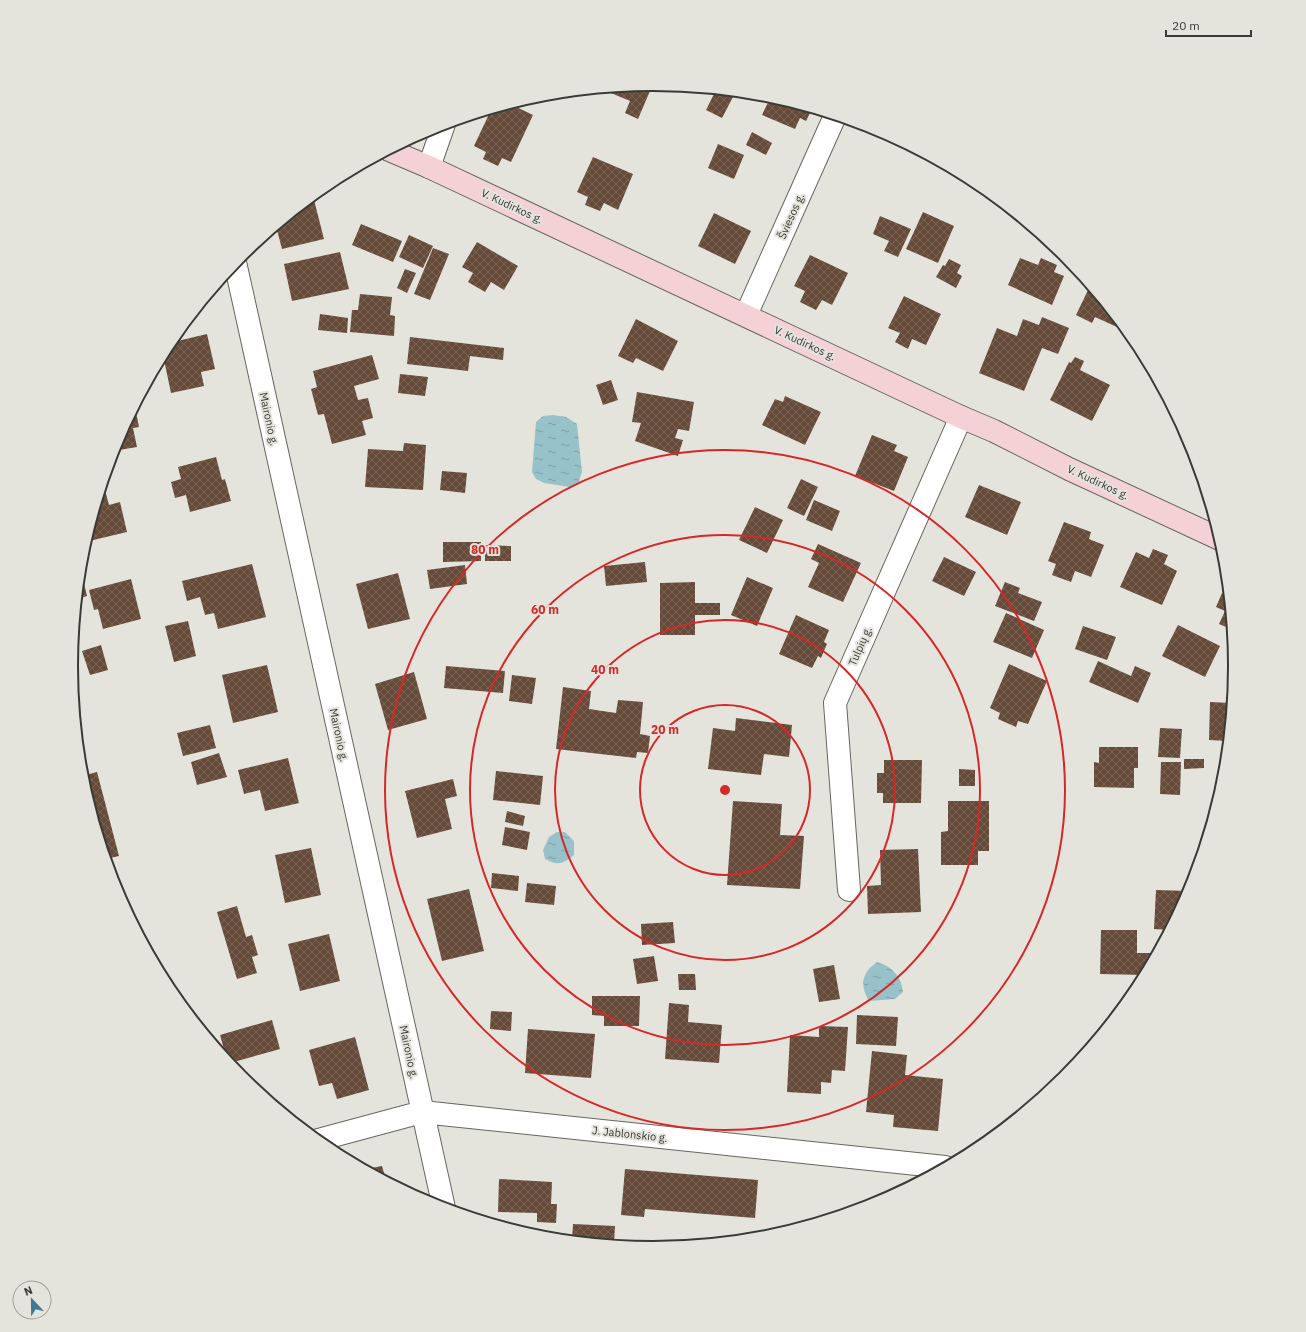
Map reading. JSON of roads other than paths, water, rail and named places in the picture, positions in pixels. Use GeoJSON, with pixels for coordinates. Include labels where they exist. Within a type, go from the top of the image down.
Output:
{"type":"FeatureCollection","features":[{"type":"Feature","properties":{"kind":"main road","name":"V. Kudirkos g."},"geometry":{"type":"LineString","coordinates":[[395,152],[429,167],[961,417],[994,431],[1069,469],[1213,536]]}},
{"type":"Feature","properties":{"kind":"street","name":"Šviesos g."},"geometry":{"type":"LineString","coordinates":[[746,315],[833,120]]}},
{"type":"Feature","properties":{"kind":"street"},"geometry":{"type":"LineString","coordinates":[[429,167],[441,132]]}},
{"type":"Feature","properties":{"kind":"street","name":"Maironio g."},"geometry":{"type":"LineString","coordinates":[[237,269],[442,1200]]}},
{"type":"Feature","properties":{"kind":"street","name":"Tulpių g."},"geometry":{"type":"LineString","coordinates":[[849,890],[835,703],[961,417]]}},
{"type":"Feature","properties":{"kind":"street","name":"J. Jablonskio g."},"geometry":{"type":"LineString","coordinates":[[326,1138],[422,1112],[936,1166]]}},
{"type":"Feature","properties":{"kind":"water"},"geometry":{"type":"Polygon","coordinates":[[[553,415],[566,417],[577,424],[582,472],[578,484],[570,487],[544,483],[536,479],[532,472],[536,422],[543,416],[553,415]]]}},
{"type":"Feature","properties":{"kind":"water"},"geometry":{"type":"Polygon","coordinates":[[[557,832],[565,832],[574,841],[574,855],[563,862],[553,863],[545,859],[543,850],[549,837],[557,832]]]}},
{"type":"Feature","properties":{"kind":"water"},"geometry":{"type":"Polygon","coordinates":[[[877,962],[892,969],[900,981],[903,992],[895,999],[869,1001],[866,995],[863,984],[865,975],[877,962]]]}}]}
